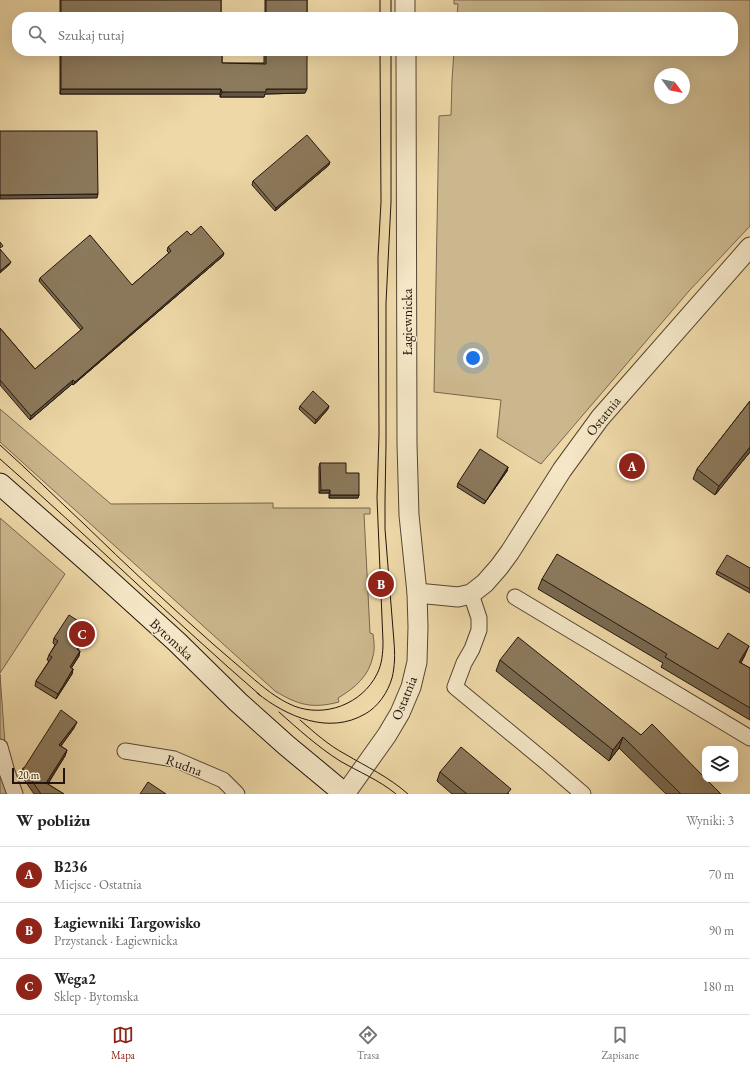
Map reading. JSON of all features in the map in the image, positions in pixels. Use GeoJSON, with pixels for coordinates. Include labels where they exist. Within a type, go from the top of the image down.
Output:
{"type":"FeatureCollection","features":[{"type":"Feature","properties":{"kind":"main road","name":"Bytomska"},"geometry":{"type":"LineString","coordinates":[[0,484],[177,642],[238,702],[286,745],[345,794]]}},
{"type":"Feature","properties":{"kind":"street"},"geometry":{"type":"LineString","coordinates":[[405,0],[405,12]]}},
{"type":"Feature","properties":{"kind":"street","name":"Łagiewnicka"},"geometry":{"type":"LineString","coordinates":[[406,56],[407,444],[409,515],[417,593]]}},
{"type":"Feature","properties":{"kind":"street","name":"Ostatnia"},"geometry":{"type":"LineString","coordinates":[[471,594],[485,583],[510,552],[562,470],[600,418],[750,247]]}},
{"type":"Feature","properties":{"kind":"street"},"geometry":{"type":"LineString","coordinates":[[417,593],[458,597],[471,594],[479,618],[477,637],[464,663],[455,687],[583,794]]}},
{"type":"Feature","properties":{"kind":"street","name":"Ostatnia"},"geometry":{"type":"LineString","coordinates":[[345,794],[387,735],[400,713],[411,687],[417,662],[417,593]]}},
{"type":"Feature","properties":{"kind":"street"},"geometry":{"type":"LineString","coordinates":[[515,597],[750,738]]}},
{"type":"Feature","properties":{"kind":"street"},"geometry":{"type":"LineString","coordinates":[[0,747],[15,794]]}},
{"type":"Feature","properties":{"kind":"street","name":"Rudna"},"geometry":{"type":"LineString","coordinates":[[125,750],[174,759],[222,780],[237,794]]}},
{"type":"Feature","properties":{"kind":"shaded area"},"geometry":{"type":"Polygon","coordinates":[[[454,0],[750,0],[750,226],[689,291],[541,464],[497,437],[501,400],[434,392],[439,116],[451,115],[454,56],[738,56],[738,12],[457,12],[458,4],[454,4],[454,0]]]}},
{"type":"Feature","properties":{"kind":"shaded area"},"geometry":{"type":"Polygon","coordinates":[[[0,409],[111,504],[273,503],[273,508],[370,508],[370,514],[364,514],[370,633],[373,634],[374,653],[365,675],[355,686],[338,698],[339,702],[329,704],[306,704],[291,700],[275,691],[0,442],[0,409]]]}},
{"type":"Feature","properties":{"kind":"shaded area"},"geometry":{"type":"Polygon","coordinates":[[[0,518],[65,574],[0,673],[0,518]]]}},
{"type":"Feature","properties":{"kind":"shaded area"},"geometry":{"type":"Polygon","coordinates":[[[0,674],[7,772],[16,794],[0,794],[0,674]]]}},
{"type":"Feature","properties":{"kind":"building"},"geometry":{"type":"Polygon","coordinates":[[[61,0],[221,0],[221,12],[61,12],[61,0]]]}},
{"type":"Feature","properties":{"kind":"building"},"geometry":{"type":"Polygon","coordinates":[[[266,0],[307,0],[307,12],[266,12],[266,0]]]}},
{"type":"Feature","properties":{"kind":"building"},"geometry":{"type":"Polygon","coordinates":[[[61,56],[222,56],[222,63],[266,64],[266,56],[307,56],[307,89],[266,89],[266,92],[222,92],[221,89],[61,89],[61,56]]]}},
{"type":"Feature","properties":{"kind":"building"},"geometry":{"type":"Polygon","coordinates":[[[0,131],[97,131],[98,194],[0,195],[0,131]]]}},
{"type":"Feature","properties":{"kind":"building"},"geometry":{"type":"Polygon","coordinates":[[[307,135],[330,162],[276,208],[253,181],[307,135]]]}},
{"type":"Feature","properties":{"kind":"building"},"geometry":{"type":"Polygon","coordinates":[[[201,226],[224,253],[75,382],[73,380],[31,416],[0,380],[0,328],[35,369],[83,328],[40,278],[90,235],[132,285],[171,251],[168,247],[187,231],[191,235],[201,226]]]}},
{"type":"Feature","properties":{"kind":"building"},"geometry":{"type":"Polygon","coordinates":[[[0,249],[11,262],[0,271],[0,249]]]}},
{"type":"Feature","properties":{"kind":"building"},"geometry":{"type":"Polygon","coordinates":[[[313,391],[329,406],[316,420],[300,406],[313,391]]]}},
{"type":"Feature","properties":{"kind":"building"},"geometry":{"type":"Polygon","coordinates":[[[750,401],[750,447],[719,486],[697,469],[750,401]]]}},
{"type":"Feature","properties":{"kind":"building"},"geometry":{"type":"Polygon","coordinates":[[[480,449],[508,467],[486,501],[458,483],[480,449]]]}},
{"type":"Feature","properties":{"kind":"building"},"geometry":{"type":"Polygon","coordinates":[[[320,463],[346,463],[346,473],[359,473],[359,495],[330,495],[330,490],[321,490],[320,463]]]}},
{"type":"Feature","properties":{"kind":"building"},"geometry":{"type":"Polygon","coordinates":[[[557,554],[718,649],[728,633],[749,646],[739,662],[750,668],[750,708],[665,657],[667,654],[542,579],[557,554]]]}},
{"type":"Feature","properties":{"kind":"building"},"geometry":{"type":"Polygon","coordinates":[[[727,555],[750,568],[750,589],[717,571],[727,555]]]}},
{"type":"Feature","properties":{"kind":"building"},"geometry":{"type":"Polygon","coordinates":[[[69,615],[89,630],[77,649],[80,651],[70,667],[73,669],[58,694],[36,681],[52,657],[49,655],[58,641],[54,638],[69,615]]]}},
{"type":"Feature","properties":{"kind":"building"},"geometry":{"type":"Polygon","coordinates":[[[518,637],[641,735],[652,724],[702,775],[702,782],[709,782],[721,794],[681,794],[623,737],[613,750],[500,660],[518,637]]]}},
{"type":"Feature","properties":{"kind":"building"},"geometry":{"type":"Polygon","coordinates":[[[61,710],[77,722],[59,745],[67,750],[46,783],[64,794],[41,794],[23,768],[61,710]]]}},
{"type":"Feature","properties":{"kind":"building"},"geometry":{"type":"Polygon","coordinates":[[[461,747],[511,789],[507,794],[467,794],[440,772],[461,747]]]}},
{"type":"Feature","properties":{"kind":"building"},"geometry":{"type":"Polygon","coordinates":[[[148,782],[166,794],[140,794],[148,782]]]}},
{"type":"Feature","properties":{"kind":"tram line"},"geometry":{"type":"LineString","coordinates":[[380,0],[380,12]]}},
{"type":"Feature","properties":{"kind":"tram line"},"geometry":{"type":"LineString","coordinates":[[391,0],[391,12]]}},
{"type":"Feature","properties":{"kind":"tram line"},"geometry":{"type":"LineString","coordinates":[[0,445],[180,615],[244,671],[276,696],[294,706],[318,710],[342,706],[362,693],[379,670],[383,646],[377,498],[379,434],[378,257],[381,202],[380,56]]}},
{"type":"Feature","properties":{"kind":"tram line"},"geometry":{"type":"LineString","coordinates":[[257,693],[269,702],[295,716],[323,723],[337,723],[351,720],[370,711],[385,694],[393,674],[394,646],[385,529],[386,303],[391,202],[391,56]]}},
{"type":"Feature","properties":{"kind":"tram line"},"geometry":{"type":"LineString","coordinates":[[0,459],[261,696]]}},
{"type":"Feature","properties":{"kind":"tram line"},"geometry":{"type":"LineString","coordinates":[[279,712],[308,738],[332,756],[376,780],[396,794]]}},
{"type":"Feature","properties":{"kind":"tram line"},"geometry":{"type":"LineString","coordinates":[[300,720],[333,747],[386,777],[408,794]]}},
{"type":"Feature","properties":{"kind":"place","name":"B236"},"geometry":{"type":"Point","coordinates":[632,466]}},
{"type":"Feature","properties":{"kind":"place","name":"Łagiewniki Targowisko"},"geometry":{"type":"Point","coordinates":[381,584]}},
{"type":"Feature","properties":{"kind":"place","name":"Wega2"},"geometry":{"type":"Point","coordinates":[82,634]}}]}
